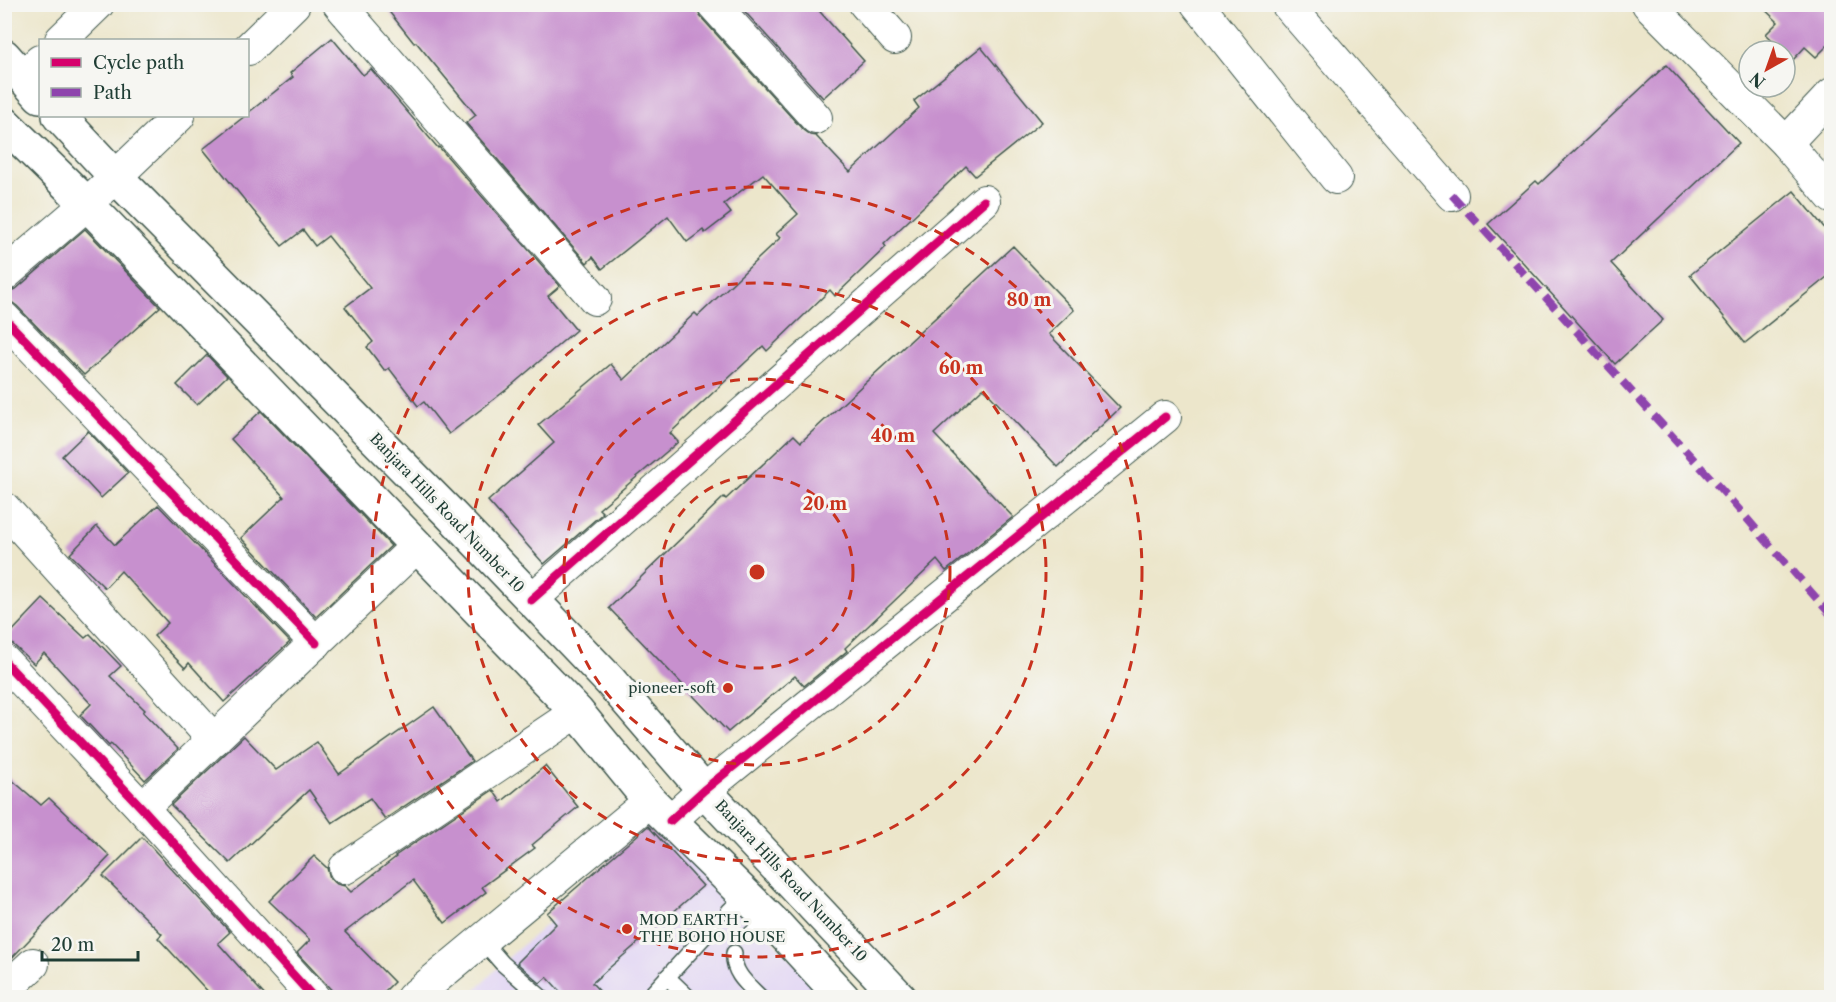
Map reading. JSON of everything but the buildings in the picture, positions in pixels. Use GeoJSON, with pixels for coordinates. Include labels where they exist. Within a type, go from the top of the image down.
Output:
{"type":"FeatureCollection","features":[{"type":"Feature","properties":{"kind":"main road","name":"Banjara Hills Road Number 10"},"geometry":{"type":"LineString","coordinates":[[60,117],[116,177],[450,514],[610,681],[704,790],[900,998]]}},
{"type":"Feature","properties":{"kind":"main road"},"geometry":{"type":"LineString","coordinates":[[4,123],[87,204],[577,712],[748,915],[843,998]]}},
{"type":"Feature","properties":{"kind":"street"},"geometry":{"type":"LineString","coordinates":[[62,39],[98,4]]}},
{"type":"Feature","properties":{"kind":"street"},"geometry":{"type":"LineString","coordinates":[[249,48],[294,4]]}},
{"type":"Feature","properties":{"kind":"street"},"geometry":{"type":"LineString","coordinates":[[339,4],[595,299]]}},
{"type":"Feature","properties":{"kind":"street"},"geometry":{"type":"LineString","coordinates":[[713,4],[816,118]]}},
{"type":"Feature","properties":{"kind":"street"},"geometry":{"type":"LineString","coordinates":[[865,4],[895,38]]}},
{"type":"Feature","properties":{"kind":"street"},"geometry":{"type":"LineString","coordinates":[[1197,4],[1336,178]]}},
{"type":"Feature","properties":{"kind":"street"},"geometry":{"type":"LineString","coordinates":[[1287,4],[1452,195]]}},
{"type":"Feature","properties":{"kind":"street"},"geometry":{"type":"LineString","coordinates":[[1648,4],[1786,143],[1832,197]]}},
{"type":"Feature","properties":{"kind":"street"},"geometry":{"type":"LineString","coordinates":[[1786,143],[1832,94]]}},
{"type":"Feature","properties":{"kind":"street"},"geometry":{"type":"LineString","coordinates":[[4,275],[87,204],[178,117]]}},
{"type":"Feature","properties":{"kind":"street"},"geometry":{"type":"LineString","coordinates":[[531,600],[984,201]]}},
{"type":"Feature","properties":{"kind":"street"},"geometry":{"type":"LineString","coordinates":[[4,318],[316,643]]}},
{"type":"Feature","properties":{"kind":"street"},"geometry":{"type":"LineString","coordinates":[[412,998],[482,940],[660,811],[704,790],[1165,417]]}},
{"type":"Feature","properties":{"kind":"street"},"geometry":{"type":"LineString","coordinates":[[4,508],[214,740]]}},
{"type":"Feature","properties":{"kind":"street"},"geometry":{"type":"LineString","coordinates":[[142,808],[417,546]]}},
{"type":"Feature","properties":{"kind":"street"},"geometry":{"type":"LineString","coordinates":[[8,671],[142,808],[314,998]]}},
{"type":"Feature","properties":{"kind":"street"},"geometry":{"type":"LineString","coordinates":[[345,868],[577,712]]}},
{"type":"Feature","properties":{"kind":"street"},"geometry":{"type":"LineString","coordinates":[[4,991],[33,963]]}},
{"type":"Feature","properties":{"kind":"lane"},"geometry":{"type":"LineString","coordinates":[[648,998],[712,928]]}},
{"type":"Feature","properties":{"kind":"lane"},"geometry":{"type":"LineString","coordinates":[[482,940],[502,963],[543,998]]}},
{"type":"Feature","properties":{"kind":"lane"},"geometry":{"type":"LineString","coordinates":[[734,953],[737,973],[760,998]]}},
{"type":"Feature","properties":{"kind":"lane"},"geometry":{"type":"LineString","coordinates":[[667,977],[689,998]]}},
{"type":"Feature","properties":{"kind":"shaded area"},"geometry":{"type":"Polygon","coordinates":[[[662,824],[828,998],[468,998],[502,963],[662,824]]]}},
{"type":"Feature","properties":{"kind":"marked path"},"geometry":{"type":"LineString","coordinates":[[1452,195],[1728,497],[1832,616]]}},
{"type":"Feature","properties":{"kind":"cycle path"},"geometry":{"type":"LineString","coordinates":[[531,600],[984,201]]}},
{"type":"Feature","properties":{"kind":"cycle path"},"geometry":{"type":"LineString","coordinates":[[4,318],[316,643]]}},
{"type":"Feature","properties":{"kind":"cycle path"},"geometry":{"type":"LineString","coordinates":[[670,821],[704,790],[1165,417]]}},
{"type":"Feature","properties":{"kind":"cycle path"},"geometry":{"type":"LineString","coordinates":[[4,661],[142,808],[314,998]]}},
{"type":"Feature","properties":{"kind":"place","name":"pioneer-soft"},"geometry":{"type":"Point","coordinates":[728,688]}},
{"type":"Feature","properties":{"kind":"place","name":"MOD EARTH - THE BOHO HOUSE"},"geometry":{"type":"Point","coordinates":[627,929]}}]}
